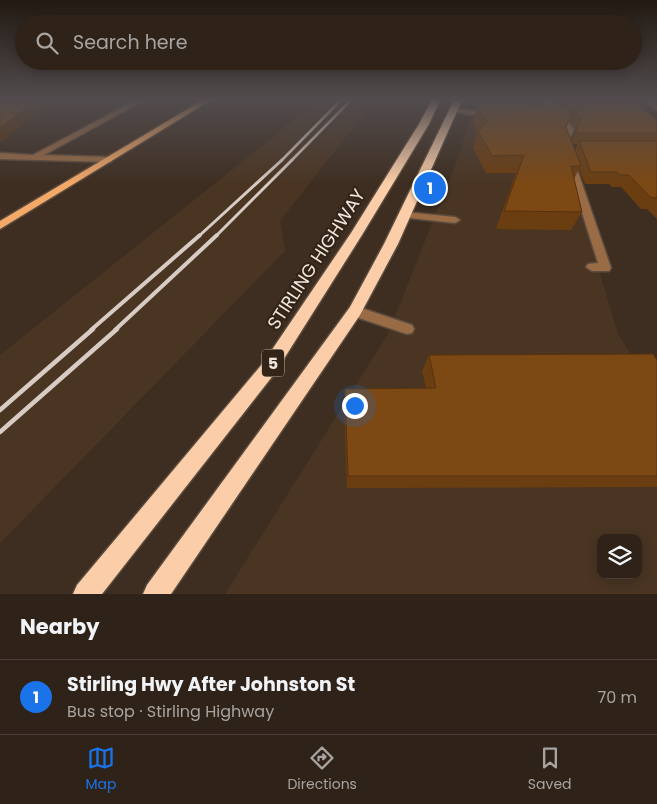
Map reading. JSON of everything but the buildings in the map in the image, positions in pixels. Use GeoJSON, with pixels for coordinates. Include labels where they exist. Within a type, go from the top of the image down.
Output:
{"type":"FeatureCollection","features":[{"type":"Feature","properties":{"kind":"highway","name":"STIRLING HIGHWAY"},"geometry":{"type":"LineString","coordinates":[[86,594],[269,368],[356,235],[421,128]]}},
{"type":"Feature","properties":{"kind":"highway","name":"5"},"geometry":{"type":"LineString","coordinates":[[156,594],[318,367],[355,310],[391,244],[446,128]]}},
{"type":"Feature","properties":{"kind":"main road"},"geometry":{"type":"LineString","coordinates":[[0,226],[162,128]]}},
{"type":"Feature","properties":{"kind":"street"},"geometry":{"type":"LineString","coordinates":[[36,156],[90,128]]}},
{"type":"Feature","properties":{"kind":"street"},"geometry":{"type":"LineString","coordinates":[[569,128],[564,143],[570,148],[605,268],[592,267]]}},
{"type":"Feature","properties":{"kind":"street"},"geometry":{"type":"LineString","coordinates":[[0,156],[108,160]]}},
{"type":"Feature","properties":{"kind":"street"},"geometry":{"type":"LineString","coordinates":[[405,215],[455,220]]}},
{"type":"Feature","properties":{"kind":"street"},"geometry":{"type":"LineString","coordinates":[[355,310],[408,329]]}},
{"type":"Feature","properties":{"kind":"shaded area"},"geometry":{"type":"Polygon","coordinates":[[[284,128],[353,128],[280,221],[285,251],[0,543],[0,355],[284,128]]]}},
{"type":"Feature","properties":{"kind":"shaded area"},"geometry":{"type":"Polygon","coordinates":[[[467,128],[556,128],[618,334],[657,397],[657,594],[225,594],[388,334],[456,163],[467,128]]]}},
{"type":"Feature","properties":{"kind":"railway"},"geometry":{"type":"LineString","coordinates":[[282,160],[314,128]]}},
{"type":"Feature","properties":{"kind":"railway"},"geometry":{"type":"LineString","coordinates":[[291,161],[324,128]]}},
{"type":"Feature","properties":{"kind":"railway"},"geometry":{"type":"LineString","coordinates":[[199,236],[282,160]]}},
{"type":"Feature","properties":{"kind":"railway"},"geometry":{"type":"LineString","coordinates":[[217,235],[291,161]]}},
{"type":"Feature","properties":{"kind":"railway"},"geometry":{"type":"LineString","coordinates":[[91,330],[200,235]]}},
{"type":"Feature","properties":{"kind":"railway"},"geometry":{"type":"LineString","coordinates":[[115,330],[217,235]]}},
{"type":"Feature","properties":{"kind":"railway"},"geometry":{"type":"LineString","coordinates":[[0,410],[93,329]]}},
{"type":"Feature","properties":{"kind":"railway"},"geometry":{"type":"LineString","coordinates":[[0,432],[117,329]]}},
{"type":"Feature","properties":{"kind":"place","name":"Stirling Hwy After Johnston St"},"geometry":{"type":"Point","coordinates":[430,188]}}]}
